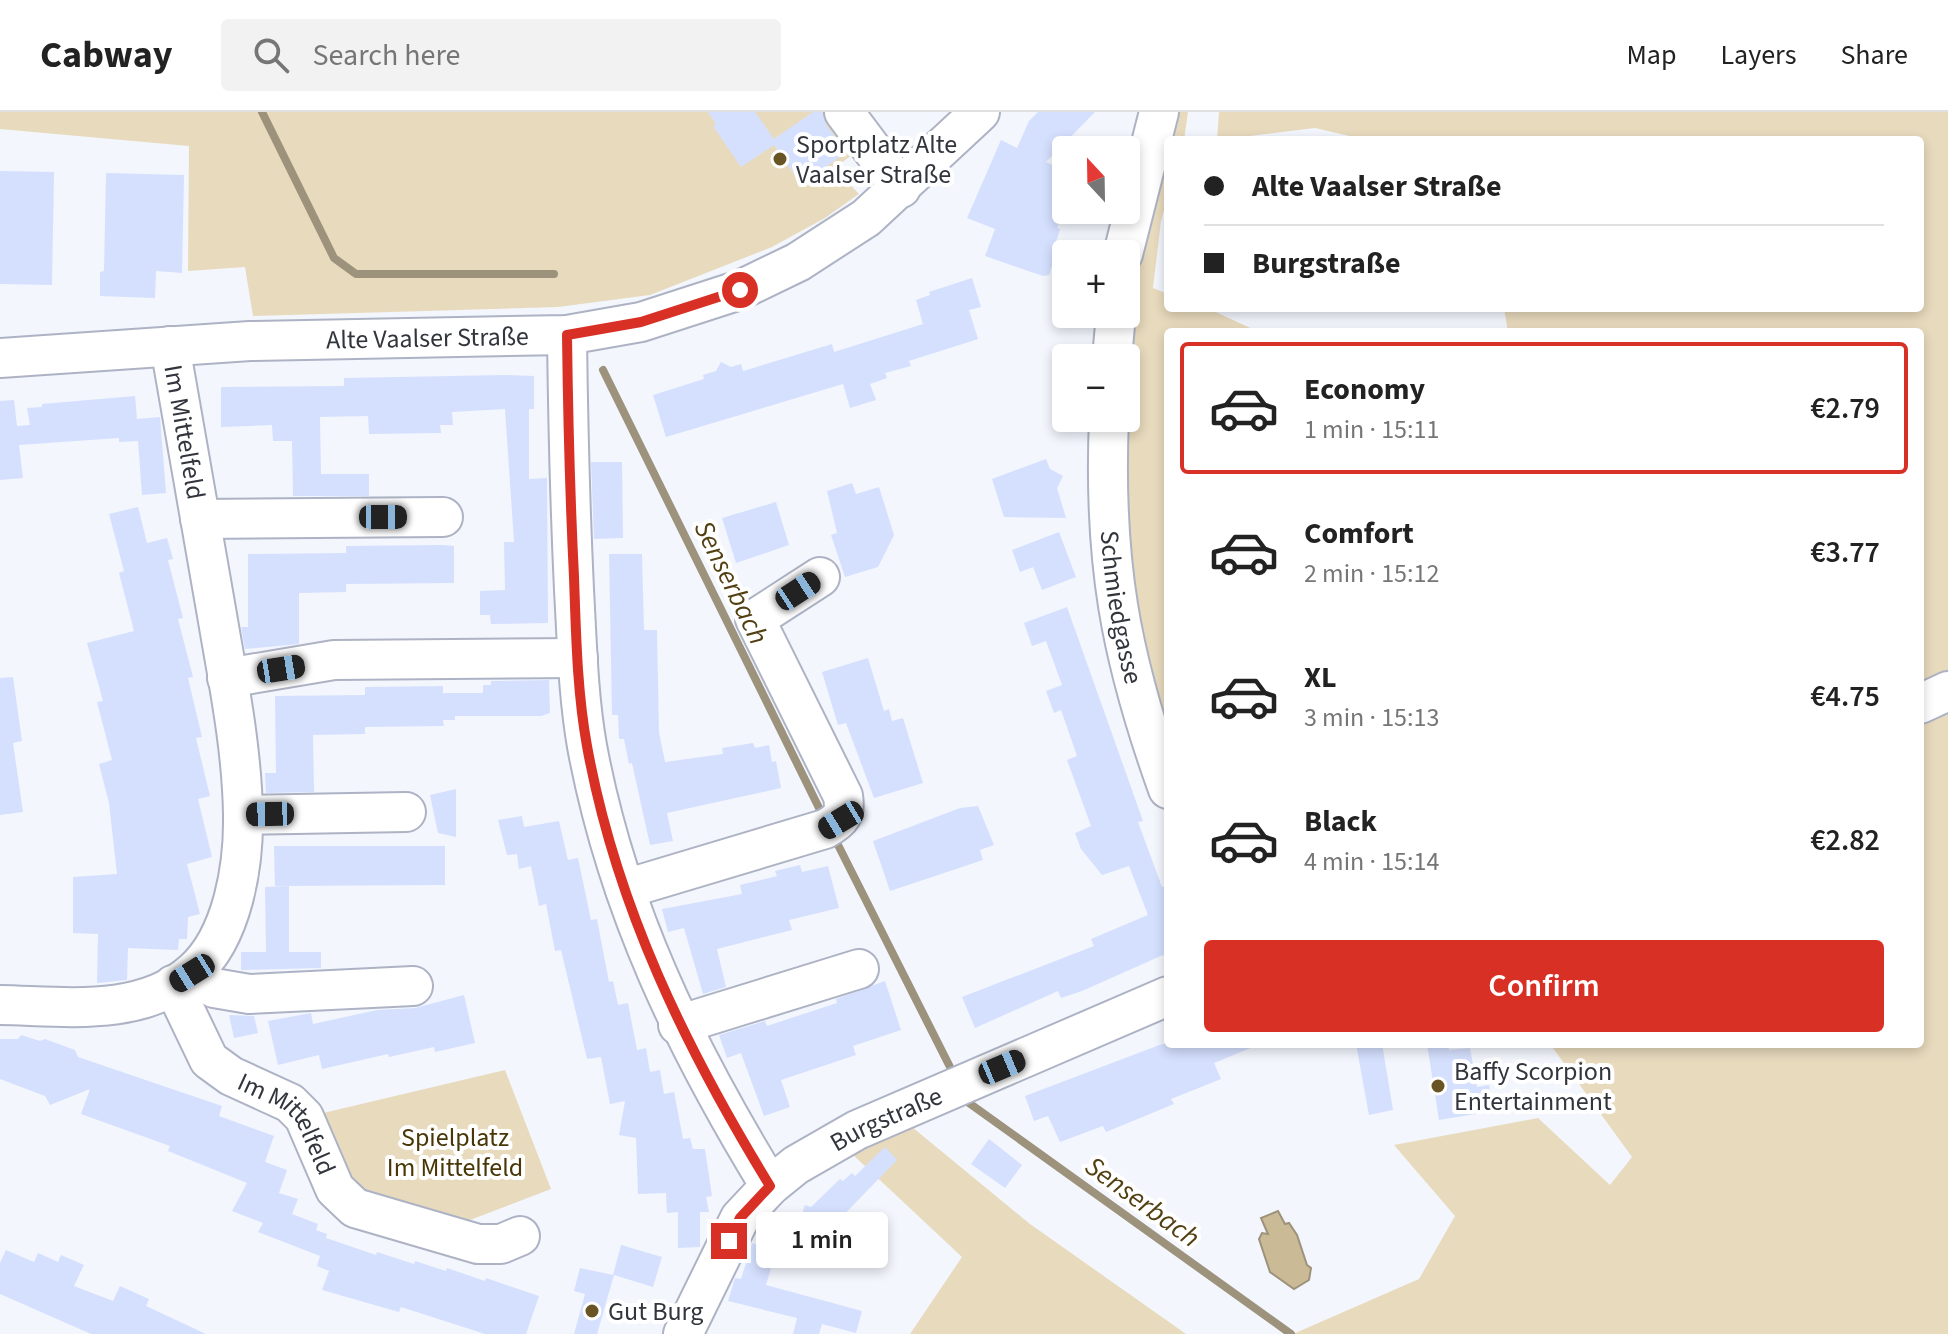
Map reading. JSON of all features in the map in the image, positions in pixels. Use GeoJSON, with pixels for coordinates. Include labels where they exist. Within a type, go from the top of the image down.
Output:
{"type":"FeatureCollection","features":[{"type":"Feature","properties":{"kind":"street"},"geometry":{"type":"LineString","coordinates":[[844,112],[901,188]]}},
{"type":"Feature","properties":{"kind":"street","name":"Alte Vaalser Straße"},"geometry":{"type":"LineString","coordinates":[[0,358],[170,346],[567,335],[641,322],[740,290],[798,262],[837,238],[901,188],[980,112]]}},
{"type":"Feature","properties":{"kind":"street"},"geometry":{"type":"LineString","coordinates":[[1127,240],[1159,112]]}},
{"type":"Feature","properties":{"kind":"street"},"geometry":{"type":"LineString","coordinates":[[567,335],[578,658],[587,743],[603,819],[625,889],[678,1025],[717,1099],[770,1186]]}},
{"type":"Feature","properties":{"kind":"street","name":"Im Mittelfeld"},"geometry":{"type":"LineString","coordinates":[[170,346],[227,678],[243,815],[240,869],[221,932],[182,979],[209,1060],[231,1076],[290,1103],[304,1117],[314,1134],[335,1189],[355,1208],[478,1244],[501,1244],[520,1236]]}},
{"type":"Feature","properties":{"kind":"street","name":"Schmiedgasse"},"geometry":{"type":"LineString","coordinates":[[1109,432],[1107,497],[1112,581],[1123,646],[1164,776]]}},
{"type":"Feature","properties":{"kind":"street","name":"Im Mittelfeld"},"geometry":{"type":"LineString","coordinates":[[200,519],[443,517]]}},
{"type":"Feature","properties":{"kind":"street"},"geometry":{"type":"LineString","coordinates":[[625,889],[825,829],[841,820],[845,810],[843,796],[755,619],[820,577]]}},
{"type":"Feature","properties":{"kind":"street"},"geometry":{"type":"LineString","coordinates":[[227,678],[334,660],[578,658]]}},
{"type":"Feature","properties":{"kind":"street"},"geometry":{"type":"LineString","coordinates":[[1924,702],[1948,691]]}},
{"type":"Feature","properties":{"kind":"street"},"geometry":{"type":"LineString","coordinates":[[243,815],[406,812]]}},
{"type":"Feature","properties":{"kind":"street"},"geometry":{"type":"LineString","coordinates":[[678,1025],[859,969]]}},
{"type":"Feature","properties":{"kind":"street"},"geometry":{"type":"LineString","coordinates":[[0,1005],[101,1007],[146,997],[182,979],[249,994],[413,986]]}},
{"type":"Feature","properties":{"kind":"street","name":"Burgstraße"},"geometry":{"type":"LineString","coordinates":[[683,1334],[740,1218],[770,1186],[796,1165],[857,1130],[1164,998]]}},
{"type":"Feature","properties":{"kind":"green space"},"geometry":{"type":"Polygon","coordinates":[[[0,112],[863,112],[859,150],[834,168],[859,194],[825,218],[772,247],[650,295],[558,307],[253,316],[245,267],[188,271],[189,146],[0,129],[0,112]]]}},
{"type":"Feature","properties":{"kind":"green space"},"geometry":{"type":"Polygon","coordinates":[[[1172,112],[1188,112],[1185,136],[1166,136],[1172,112]]]}},
{"type":"Feature","properties":{"kind":"green space"},"geometry":{"type":"Polygon","coordinates":[[[1219,112],[1948,112],[1948,1334],[1293,1334],[1419,1279],[1455,1216],[1394,1145],[1538,1118],[1610,1185],[1632,1157],[1553,1048],[1924,1048],[1924,328],[1507,328],[1505,312],[1924,312],[1924,136],[1350,136],[1315,128],[1250,136],[1217,136],[1219,112]]]}},
{"type":"Feature","properties":{"kind":"green space"},"geometry":{"type":"Polygon","coordinates":[[[1164,142],[1164,210],[1153,288],[1164,292],[1164,312],[1216,312],[1250,328],[1164,328],[1164,738],[1124,546],[1124,432],[1140,432],[1140,344],[1125,344],[1127,328],[1140,328],[1138,240],[1164,142]]]}},
{"type":"Feature","properties":{"kind":"green space","name":"Spielplatz Im Mittelfeld"},"geometry":{"type":"Polygon","coordinates":[[[505,1070],[551,1189],[457,1225],[355,1197],[319,1114],[505,1070]]]}},
{"type":"Feature","properties":{"kind":"green space"},"geometry":{"type":"Polygon","coordinates":[[[912,1127],[1030,1224],[1186,1334],[910,1334],[962,1257],[851,1153],[912,1127]]]}},
{"type":"Feature","properties":{"kind":"shaded area"},"geometry":{"type":"Polygon","coordinates":[[[1278,1211],[1285,1224],[1289,1223],[1297,1235],[1307,1265],[1311,1268],[1309,1280],[1294,1289],[1270,1272],[1259,1239],[1262,1233],[1268,1234],[1261,1218],[1278,1211]]]}},
{"type":"Feature","properties":{"kind":"building"},"geometry":{"type":"Polygon","coordinates":[[[708,112],[755,112],[774,139],[813,112],[822,112],[826,125],[847,152],[801,184],[774,145],[741,167],[713,126],[716,124],[708,112]]]}},
{"type":"Feature","properties":{"kind":"building"},"geometry":{"type":"Polygon","coordinates":[[[1038,112],[1095,112],[1071,136],[1052,136],[1052,156],[1046,162],[1052,165],[1052,224],[1059,224],[1057,228],[1060,229],[1057,240],[1052,240],[1049,275],[1043,276],[985,256],[995,229],[967,218],[1001,140],[1017,148],[1029,121],[1038,112]]]}},
{"type":"Feature","properties":{"kind":"building"},"geometry":{"type":"Polygon","coordinates":[[[0,171],[54,172],[52,285],[0,284],[0,171]]]}},
{"type":"Feature","properties":{"kind":"building"},"geometry":{"type":"Polygon","coordinates":[[[106,173],[184,175],[182,273],[156,271],[155,298],[100,296],[100,272],[104,271],[106,173]]]}},
{"type":"Feature","properties":{"kind":"building"},"geometry":{"type":"Polygon","coordinates":[[[972,278],[981,307],[969,310],[978,339],[909,361],[911,366],[885,373],[887,378],[870,384],[876,400],[850,408],[843,384],[666,437],[653,395],[704,379],[703,375],[716,371],[721,362],[731,367],[741,364],[743,371],[832,344],[834,352],[923,324],[916,300],[930,295],[929,292],[972,278]]]}},
{"type":"Feature","properties":{"kind":"building"},"geometry":{"type":"Polygon","coordinates":[[[534,376],[534,409],[529,409],[529,479],[547,478],[548,623],[491,624],[490,615],[480,615],[480,591],[505,590],[504,542],[514,542],[505,409],[452,412],[453,425],[440,425],[441,433],[369,434],[368,416],[320,417],[321,474],[369,474],[369,496],[293,496],[292,441],[273,441],[272,425],[221,427],[221,387],[344,386],[344,378],[534,376]]]}},
{"type":"Feature","properties":{"kind":"building"},"geometry":{"type":"Polygon","coordinates":[[[135,396],[137,419],[160,417],[166,493],[142,495],[138,441],[119,442],[119,438],[19,445],[23,478],[0,480],[0,401],[14,400],[17,426],[30,425],[27,408],[42,407],[42,404],[135,396]]]}},
{"type":"Feature","properties":{"kind":"building"},"geometry":{"type":"Polygon","coordinates":[[[1046,459],[1050,469],[1063,476],[1057,488],[1066,518],[1004,517],[992,479],[1046,459]]]}},
{"type":"Feature","properties":{"kind":"building"},"geometry":{"type":"Polygon","coordinates":[[[591,462],[622,462],[623,538],[594,539],[591,462]]]}},
{"type":"Feature","properties":{"kind":"building"},"geometry":{"type":"Polygon","coordinates":[[[852,483],[856,494],[879,487],[894,535],[878,567],[845,577],[831,535],[837,533],[827,491],[852,483]]]}},
{"type":"Feature","properties":{"kind":"building"},"geometry":{"type":"Polygon","coordinates":[[[776,502],[789,545],[736,563],[722,518],[776,502]]]}},
{"type":"Feature","properties":{"kind":"building"},"geometry":{"type":"Polygon","coordinates":[[[138,507],[147,543],[167,538],[173,559],[168,560],[183,618],[178,619],[193,677],[188,678],[202,737],[196,738],[210,796],[198,799],[212,857],[187,864],[200,914],[188,917],[187,939],[179,939],[178,950],[128,948],[127,980],[97,983],[98,934],[73,933],[73,877],[117,874],[109,803],[99,764],[112,760],[97,702],[103,701],[87,643],[134,631],[119,573],[124,571],[109,514],[138,507]]]}},
{"type":"Feature","properties":{"kind":"building"},"geometry":{"type":"Polygon","coordinates":[[[1059,532],[1076,577],[1042,590],[1033,567],[1020,572],[1012,550],[1059,532]]]}},
{"type":"Feature","properties":{"kind":"building"},"geometry":{"type":"Polygon","coordinates":[[[346,546],[454,546],[454,583],[346,584],[346,592],[299,593],[299,644],[245,649],[241,627],[248,627],[248,554],[346,553],[346,546]]]}},
{"type":"Feature","properties":{"kind":"building"},"geometry":{"type":"Polygon","coordinates":[[[609,554],[642,554],[644,630],[657,630],[659,732],[665,762],[723,754],[722,748],[753,743],[755,748],[769,745],[772,762],[776,761],[781,788],[667,813],[673,841],[650,845],[632,763],[629,764],[624,739],[619,739],[618,715],[612,715],[609,554]]]}},
{"type":"Feature","properties":{"kind":"building"},"geometry":{"type":"Polygon","coordinates":[[[1067,607],[1143,821],[1138,822],[1164,886],[1164,957],[1061,998],[1058,991],[975,1028],[962,997],[1094,946],[1091,939],[1148,915],[1129,866],[1102,875],[1081,849],[1075,833],[1091,826],[1067,760],[1077,756],[1061,710],[1054,713],[1046,691],[1062,685],[1046,641],[1032,646],[1024,623],[1067,607]]]}},
{"type":"Feature","properties":{"kind":"building"},"geometry":{"type":"Polygon","coordinates":[[[868,658],[884,711],[889,709],[892,721],[903,718],[923,783],[874,798],[846,723],[838,725],[822,672],[868,658]]]}},
{"type":"Feature","properties":{"kind":"building"},"geometry":{"type":"Polygon","coordinates":[[[13,677],[22,741],[13,743],[23,812],[0,815],[0,678],[13,677]]]}},
{"type":"Feature","properties":{"kind":"building"},"geometry":{"type":"Polygon","coordinates":[[[549,680],[550,713],[541,716],[455,716],[455,720],[443,720],[444,726],[365,727],[365,734],[313,735],[314,792],[266,793],[265,773],[276,773],[275,696],[365,695],[365,687],[443,686],[443,693],[483,693],[483,685],[491,685],[491,681],[549,680]]]}},
{"type":"Feature","properties":{"kind":"building"},"geometry":{"type":"Polygon","coordinates":[[[456,789],[456,837],[438,833],[430,795],[456,789]]]}},
{"type":"Feature","properties":{"kind":"building"},"geometry":{"type":"Polygon","coordinates":[[[978,806],[994,845],[980,850],[983,860],[890,891],[873,841],[960,808],[978,806]]]}},
{"type":"Feature","properties":{"kind":"building"},"geometry":{"type":"Polygon","coordinates":[[[522,816],[524,827],[559,821],[568,860],[578,858],[591,920],[597,919],[609,982],[613,981],[618,1005],[628,1003],[637,1050],[646,1048],[650,1072],[660,1070],[664,1094],[674,1092],[683,1139],[690,1138],[693,1149],[705,1149],[712,1196],[706,1197],[709,1212],[700,1212],[700,1247],[678,1248],[678,1212],[667,1213],[666,1193],[638,1194],[636,1138],[619,1135],[625,1101],[610,1104],[601,1057],[587,1059],[561,950],[555,951],[546,904],[539,906],[531,866],[519,869],[517,854],[507,855],[498,820],[522,816]]]}},
{"type":"Feature","properties":{"kind":"building"},"geometry":{"type":"Polygon","coordinates":[[[274,846],[445,846],[445,885],[275,886],[274,846]]]}},
{"type":"Feature","properties":{"kind":"building"},"geometry":{"type":"Polygon","coordinates":[[[800,865],[802,872],[828,866],[839,908],[789,920],[792,930],[717,949],[726,987],[703,994],[684,928],[668,932],[662,909],[742,894],[740,885],[777,876],[775,871],[800,865]]]}},
{"type":"Feature","properties":{"kind":"building"},"geometry":{"type":"Polygon","coordinates":[[[289,886],[289,952],[321,952],[321,968],[241,970],[241,952],[266,952],[265,887],[289,886]]]}},
{"type":"Feature","properties":{"kind":"building"},"geometry":{"type":"Polygon","coordinates":[[[885,981],[901,1030],[853,1046],[856,1055],[781,1080],[790,1107],[764,1116],[741,1053],[727,1058],[719,1035],[765,1021],[767,1026],[837,1003],[836,999],[885,981]]]}},
{"type":"Feature","properties":{"kind":"building"},"geometry":{"type":"Polygon","coordinates":[[[464,995],[475,1043],[435,1052],[434,1047],[389,1057],[388,1054],[322,1069],[319,1055],[278,1065],[268,1021],[311,1013],[313,1024],[377,1010],[415,1008],[464,995]]]}},
{"type":"Feature","properties":{"kind":"building"},"geometry":{"type":"Polygon","coordinates":[[[229,1015],[254,1016],[258,1033],[234,1038],[229,1015]]]}},
{"type":"Feature","properties":{"kind":"building"},"geometry":{"type":"Polygon","coordinates":[[[21,1035],[40,1041],[45,1039],[75,1050],[78,1057],[222,1106],[219,1116],[274,1136],[265,1162],[287,1170],[279,1193],[298,1199],[292,1214],[318,1224],[316,1230],[327,1234],[322,1252],[326,1238],[376,1255],[377,1252],[446,1271],[447,1268],[485,1281],[486,1278],[539,1296],[526,1334],[485,1334],[401,1307],[399,1312],[322,1290],[329,1271],[317,1266],[320,1256],[258,1232],[263,1223],[232,1211],[247,1183],[168,1151],[170,1146],[81,1114],[90,1089],[50,1105],[45,1096],[0,1079],[0,1039],[18,1039],[21,1035]]]}},
{"type":"Feature","properties":{"kind":"building"},"geometry":{"type":"Polygon","coordinates":[[[1162,1044],[1164,1048],[1251,1048],[1214,1063],[1221,1079],[1171,1099],[1174,1104],[1106,1132],[1103,1126],[1060,1142],[1048,1116],[1034,1121],[1025,1096],[1162,1044]]]}},
{"type":"Feature","properties":{"kind":"building"},"geometry":{"type":"Polygon","coordinates":[[[1357,1048],[1383,1048],[1393,1110],[1369,1115],[1357,1048]]]}},
{"type":"Feature","properties":{"kind":"building"},"geometry":{"type":"Polygon","coordinates":[[[1428,1048],[1470,1048],[1477,1087],[1489,1085],[1493,1106],[1481,1108],[1482,1113],[1439,1120],[1428,1048]]]}},
{"type":"Feature","properties":{"kind":"building"},"geometry":{"type":"Polygon","coordinates":[[[989,1139],[1022,1165],[1005,1188],[971,1164],[989,1139]]]}},
{"type":"Feature","properties":{"kind":"building"},"geometry":{"type":"Polygon","coordinates":[[[885,1147],[897,1160],[827,1232],[862,1246],[855,1266],[792,1243],[805,1205],[811,1207],[840,1179],[843,1181],[852,1173],[855,1176],[885,1147]]]}},
{"type":"Feature","properties":{"kind":"building"},"geometry":{"type":"Polygon","coordinates":[[[752,1243],[776,1251],[766,1285],[862,1311],[856,1333],[822,1324],[819,1334],[793,1334],[797,1318],[728,1301],[735,1278],[741,1279],[752,1243]]]}},
{"type":"Feature","properties":{"kind":"building"},"geometry":{"type":"Polygon","coordinates":[[[621,1245],[662,1257],[653,1287],[614,1275],[597,1334],[574,1334],[585,1294],[574,1291],[580,1268],[613,1275],[621,1245]]]}},
{"type":"Feature","properties":{"kind":"building"},"geometry":{"type":"Polygon","coordinates":[[[6,1250],[34,1262],[38,1253],[58,1262],[61,1255],[84,1265],[74,1286],[113,1301],[120,1286],[149,1299],[146,1306],[206,1334],[91,1334],[0,1294],[0,1263],[6,1250]]]}},
{"type":"Feature","properties":{"kind":"waterway","name":"Senserbach"},"geometry":{"type":"LineString","coordinates":[[262,112],[334,258],[356,274],[554,274]]}},
{"type":"Feature","properties":{"kind":"waterway","name":"Senserbach"},"geometry":{"type":"LineString","coordinates":[[603,370],[822,814]]}},
{"type":"Feature","properties":{"kind":"waterway","name":"Senserbach"},"geometry":{"type":"LineString","coordinates":[[833,835],[950,1067]]}},
{"type":"Feature","properties":{"kind":"waterway","name":"Senserbach"},"geometry":{"type":"LineString","coordinates":[[969,1103],[1291,1334]]}},
{"type":"Feature","properties":{"kind":"place","name":"Sportplatz Alte Vaalser Straße"},"geometry":{"type":"Point","coordinates":[780,159]}},
{"type":"Feature","properties":{"kind":"place","name":"Baffy Scorpion Entertainment"},"geometry":{"type":"Point","coordinates":[1438,1086]}},
{"type":"Feature","properties":{"kind":"place","name":"Gut Burg"},"geometry":{"type":"Point","coordinates":[592,1311]}},
{"type":"Feature","properties":{"kind":"route"},"geometry":{"type":"LineString","coordinates":[[729,1241],[740,1218],[770,1186],[717,1099],[664,994],[603,819],[587,743],[575,602],[567,335],[641,322],[740,290]]}}]}
